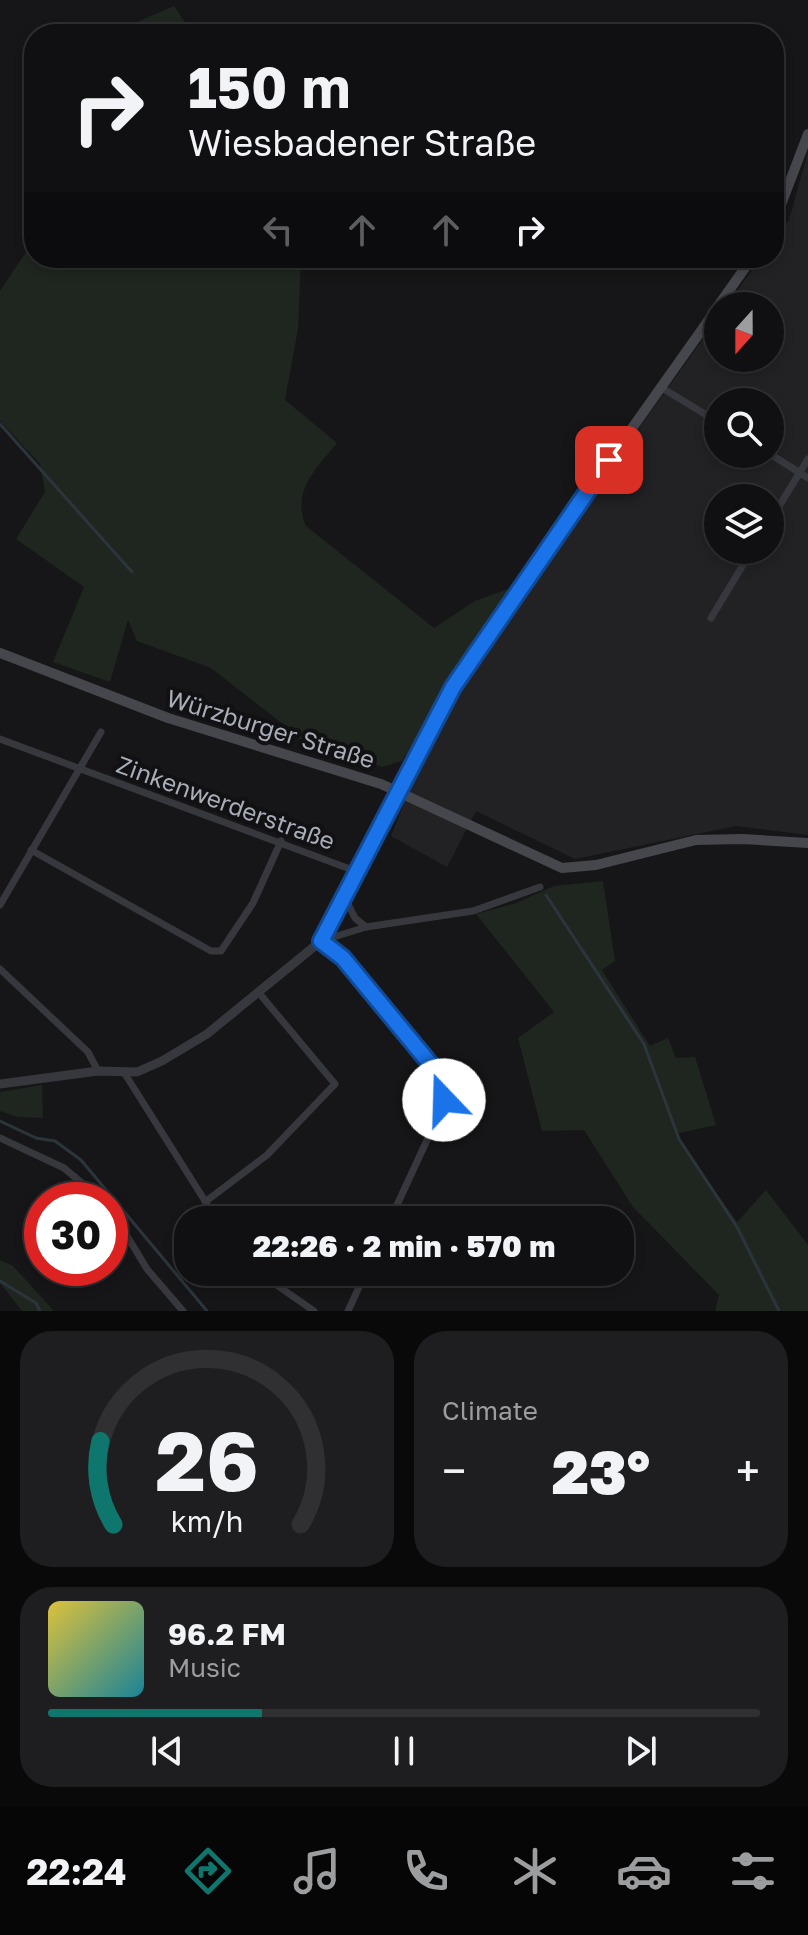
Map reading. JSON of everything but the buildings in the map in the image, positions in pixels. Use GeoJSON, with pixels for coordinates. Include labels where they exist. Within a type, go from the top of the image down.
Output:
{"type":"FeatureCollection","features":[{"type":"Feature","properties":{"kind":"main road"},"geometry":{"type":"LineString","coordinates":[[784,197],[808,134]]}},
{"type":"Feature","properties":{"kind":"main road"},"geometry":{"type":"LineString","coordinates":[[728,292],[745,268]]}},
{"type":"Feature","properties":{"kind":"main road"},"geometry":{"type":"LineString","coordinates":[[398,791],[445,700],[486,634],[704,326]]}},
{"type":"Feature","properties":{"kind":"main road","name":"Würzburger Straße"},"geometry":{"type":"LineString","coordinates":[[0,653],[125,703],[330,766],[398,791],[562,868],[586,867],[686,842],[718,838],[808,843]]}},
{"type":"Feature","properties":{"kind":"street"},"geometry":{"type":"LineString","coordinates":[[662,388],[704,414]]}},
{"type":"Feature","properties":{"kind":"street"},"geometry":{"type":"LineString","coordinates":[[784,499],[808,459]]}},
{"type":"Feature","properties":{"kind":"street"},"geometry":{"type":"LineString","coordinates":[[784,463],[808,478]]}},
{"type":"Feature","properties":{"kind":"street"},"geometry":{"type":"LineString","coordinates":[[711,618],[744,564]]}},
{"type":"Feature","properties":{"kind":"street"},"geometry":{"type":"LineString","coordinates":[[0,905],[101,732]]}},
{"type":"Feature","properties":{"kind":"street","name":"Zinkenwerderstraße"},"geometry":{"type":"LineString","coordinates":[[0,739],[79,771],[281,841],[358,872]]}},
{"type":"Feature","properties":{"kind":"street"},"geometry":{"type":"LineString","coordinates":[[0,1084],[98,1071],[125,1074],[149,1068],[185,1048],[259,993],[321,941],[398,791]]}},
{"type":"Feature","properties":{"kind":"street"},"geometry":{"type":"LineString","coordinates":[[31,850],[211,951],[221,951],[253,903],[281,841]]}},
{"type":"Feature","properties":{"kind":"street"},"geometry":{"type":"LineString","coordinates":[[321,941],[366,927],[473,911],[540,887]]}},
{"type":"Feature","properties":{"kind":"street"},"geometry":{"type":"LineString","coordinates":[[345,898],[355,918],[366,927]]}},
{"type":"Feature","properties":{"kind":"street"},"geometry":{"type":"LineString","coordinates":[[321,941],[343,958],[444,1084],[441,1110],[396,1206]]}},
{"type":"Feature","properties":{"kind":"street"},"geometry":{"type":"LineString","coordinates":[[0,969],[88,1052],[98,1071]]}},
{"type":"Feature","properties":{"kind":"street"},"geometry":{"type":"LineString","coordinates":[[205,1202],[267,1155],[335,1084],[259,993]]}},
{"type":"Feature","properties":{"kind":"street"},"geometry":{"type":"LineString","coordinates":[[125,1074],[208,1206]]}},
{"type":"Feature","properties":{"kind":"street"},"geometry":{"type":"LineString","coordinates":[[0,1138],[64,1168],[81,1182]]}},
{"type":"Feature","properties":{"kind":"street"},"geometry":{"type":"LineString","coordinates":[[128,1238],[147,1269],[183,1311]]}},
{"type":"Feature","properties":{"kind":"street"},"geometry":{"type":"LineString","coordinates":[[278,1286],[314,1311]]}},
{"type":"Feature","properties":{"kind":"street"},"geometry":{"type":"LineString","coordinates":[[348,1311],[360,1286]]}},
{"type":"Feature","properties":{"kind":"shaded area"},"geometry":{"type":"Polygon","coordinates":[[[174,6],[186,24],[132,24],[174,6]]]}},
{"type":"Feature","properties":{"kind":"shaded area"},"geometry":{"type":"Polygon","coordinates":[[[808,152],[808,835],[736,826],[575,859],[476,811],[447,867],[391,836],[430,738],[489,637],[704,338],[704,372],[784,372],[784,292],[736,292],[754,268],[784,268],[784,227],[789,220],[808,152]]]}},
{"type":"Feature","properties":{"kind":"shaded area"},"geometry":{"type":"Polygon","coordinates":[[[24,255],[24,268],[301,268],[298,329],[285,400],[337,443],[314,471],[304,491],[302,513],[306,526],[434,628],[475,601],[508,589],[402,761],[382,767],[282,733],[284,725],[211,668],[137,641],[128,620],[110,682],[53,662],[84,587],[16,539],[45,492],[40,464],[0,421],[0,291],[24,255]]]}},
{"type":"Feature","properties":{"kind":"shaded area"},"geometry":{"type":"Polygon","coordinates":[[[603,881],[615,961],[602,970],[650,1046],[668,1038],[676,1058],[695,1057],[716,1125],[675,1134],[737,1222],[766,1190],[808,1245],[808,1311],[715,1311],[719,1295],[634,1208],[584,1130],[542,1131],[518,1038],[554,1012],[476,914],[516,903],[554,886],[603,881]]]}},
{"type":"Feature","properties":{"kind":"shaded area"},"geometry":{"type":"Polygon","coordinates":[[[42,1085],[43,1118],[17,1117],[0,1111],[0,1092],[42,1085]]]}},
{"type":"Feature","properties":{"kind":"shaded area"},"geometry":{"type":"Polygon","coordinates":[[[0,1260],[13,1266],[24,1278],[24,1286],[31,1286],[54,1311],[22,1311],[0,1283],[0,1260]]]}},
{"type":"Feature","properties":{"kind":"waterway"},"geometry":{"type":"LineString","coordinates":[[0,424],[132,572]]}},
{"type":"Feature","properties":{"kind":"waterway"},"geometry":{"type":"LineString","coordinates":[[546,895],[644,1044],[679,1139],[737,1227],[779,1311]]}},
{"type":"Feature","properties":{"kind":"waterway"},"geometry":{"type":"LineString","coordinates":[[0,1121],[36,1138],[55,1141],[81,1160],[207,1311]]}},
{"type":"Feature","properties":{"kind":"waterway"},"geometry":{"type":"LineString","coordinates":[[0,1281],[36,1303],[40,1311]]}},
{"type":"Feature","properties":{"kind":"route"},"geometry":{"type":"LineString","coordinates":[[444,1100],[441,1077],[343,958],[321,941],[453,687],[486,634],[609,460]]}}]}
